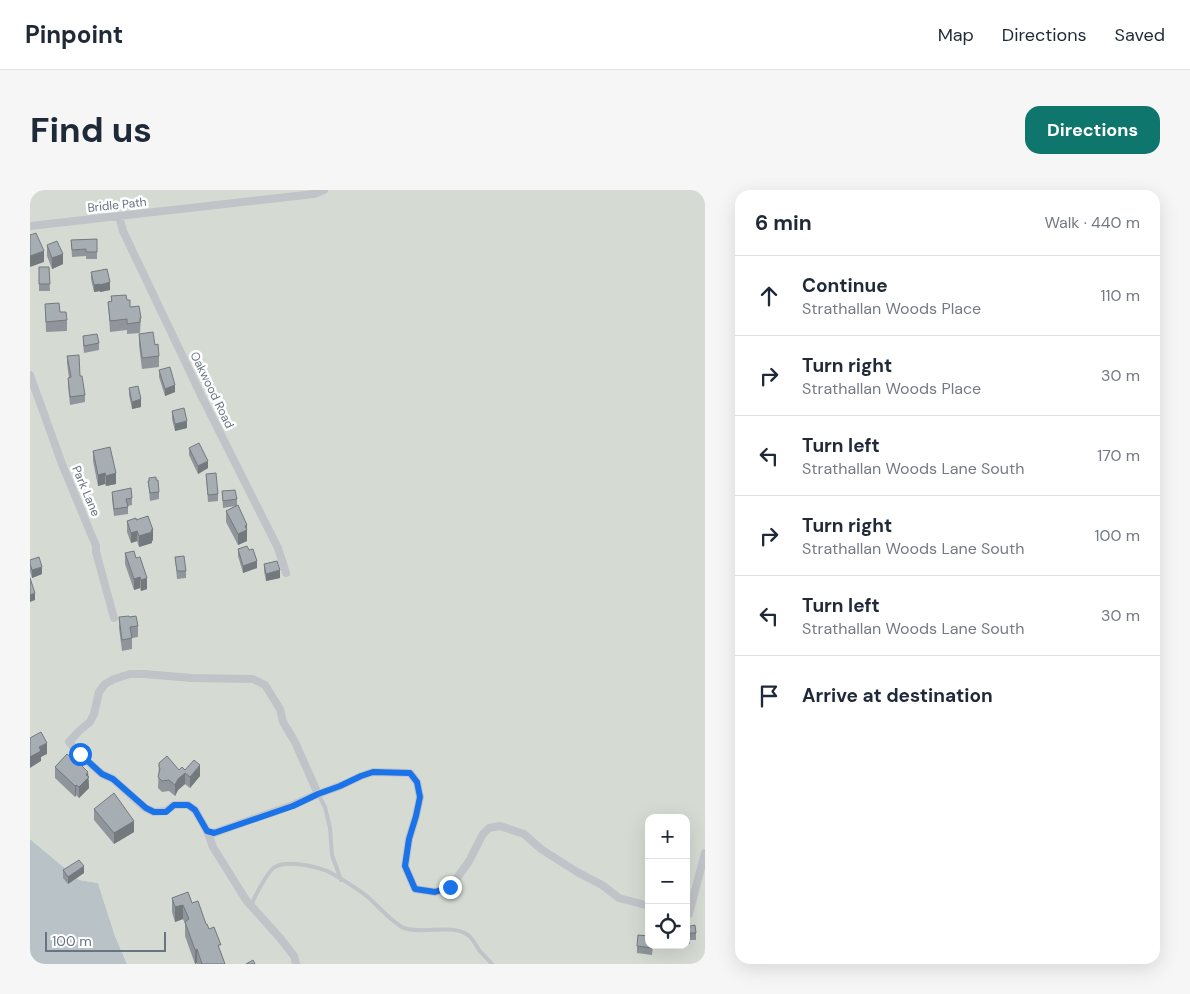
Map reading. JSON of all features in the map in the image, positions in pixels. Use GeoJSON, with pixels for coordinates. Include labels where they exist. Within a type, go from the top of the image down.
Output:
{"type":"FeatureCollection","features":[{"type":"Feature","properties":{"kind":"street","name":"Bridle Path"},"geometry":{"type":"LineString","coordinates":[[30,226],[314,194],[324,190]]}},
{"type":"Feature","properties":{"kind":"street","name":"Oakwood Road"},"geometry":{"type":"LineString","coordinates":[[119,216],[122,231],[201,395],[278,548],[286,573]]}},
{"type":"Feature","properties":{"kind":"street","name":"Park Lane"},"geometry":{"type":"LineString","coordinates":[[30,375],[62,464],[96,546],[114,618]]}},
{"type":"Feature","properties":{"kind":"street"},"geometry":{"type":"LineString","coordinates":[[296,964],[294,956],[243,895],[213,847],[207,831],[195,810],[188,805],[174,805],[166,812],[154,812],[146,808],[113,779],[102,774],[70,742],[90,722],[100,692],[105,684],[114,679],[130,674],[144,674],[192,678],[253,679],[265,685],[280,709],[284,722],[318,794]]}},
{"type":"Feature","properties":{"kind":"street"},"geometry":{"type":"LineString","coordinates":[[207,831],[214,833],[293,806],[373,772],[410,773],[417,782],[420,797],[409,839],[405,866],[415,889],[435,892],[450,887],[468,863],[484,834],[489,828],[500,826],[524,834],[541,849],[577,872],[602,885],[619,898],[645,905]]}},
{"type":"Feature","properties":{"kind":"street"},"geometry":{"type":"LineString","coordinates":[[690,910],[705,853]]}},
{"type":"Feature","properties":{"kind":"lane"},"geometry":{"type":"LineString","coordinates":[[318,794],[325,807],[330,828],[332,855],[341,880]]}},
{"type":"Feature","properties":{"kind":"lane"},"geometry":{"type":"LineString","coordinates":[[251,906],[273,868],[284,864],[296,864],[328,871],[367,896],[403,928],[422,931],[455,930],[468,935],[492,964]]}},
{"type":"Feature","properties":{"kind":"shaded area"},"geometry":{"type":"Polygon","coordinates":[[[30,190],[705,190],[705,964],[127,964],[115,936],[98,883],[79,880],[30,839],[30,190]]]}},
{"type":"Feature","properties":{"kind":"shaded area"},"geometry":{"type":"Polygon","coordinates":[[[30,839],[79,880],[98,883],[115,936],[127,964],[30,964],[30,839]]]}},
{"type":"Feature","properties":{"kind":"building"},"geometry":{"type":"Polygon","coordinates":[[[36,233],[44,251],[30,256],[30,235],[36,233]]]}},
{"type":"Feature","properties":{"kind":"building"},"geometry":{"type":"Polygon","coordinates":[[[97,239],[97,252],[86,252],[86,249],[72,250],[71,240],[97,239]]]}},
{"type":"Feature","properties":{"kind":"building"},"geometry":{"type":"Polygon","coordinates":[[[57,241],[63,254],[52,258],[47,245],[57,241]]]}},
{"type":"Feature","properties":{"kind":"building"},"geometry":{"type":"Polygon","coordinates":[[[39,267],[49,267],[50,284],[39,284],[39,267]]]}},
{"type":"Feature","properties":{"kind":"building"},"geometry":{"type":"Polygon","coordinates":[[[107,269],[110,282],[94,285],[91,272],[107,269]]]}},
{"type":"Feature","properties":{"kind":"building"},"geometry":{"type":"Polygon","coordinates":[[[126,295],[127,300],[130,300],[130,307],[139,306],[140,322],[127,324],[127,319],[110,321],[108,302],[112,301],[111,296],[126,295]]]}},
{"type":"Feature","properties":{"kind":"building"},"geometry":{"type":"Polygon","coordinates":[[[59,303],[60,312],[66,312],[67,320],[46,322],[45,304],[59,303]]]}},
{"type":"Feature","properties":{"kind":"building"},"geometry":{"type":"Polygon","coordinates":[[[153,332],[155,345],[158,344],[159,356],[142,358],[139,334],[153,332]]]}},
{"type":"Feature","properties":{"kind":"building"},"geometry":{"type":"Polygon","coordinates":[[[97,334],[99,343],[84,346],[83,336],[97,334]]]}},
{"type":"Feature","properties":{"kind":"building"},"geometry":{"type":"Polygon","coordinates":[[[79,355],[80,376],[82,376],[85,395],[70,397],[68,378],[71,377],[67,356],[79,355]]]}},
{"type":"Feature","properties":{"kind":"building"},"geometry":{"type":"Polygon","coordinates":[[[170,367],[175,385],[165,389],[159,370],[170,367]]]}},
{"type":"Feature","properties":{"kind":"building"},"geometry":{"type":"Polygon","coordinates":[[[138,386],[141,399],[132,402],[129,388],[138,386]]]}},
{"type":"Feature","properties":{"kind":"building"},"geometry":{"type":"Polygon","coordinates":[[[184,408],[187,421],[175,424],[172,411],[184,408]]]}},
{"type":"Feature","properties":{"kind":"building"},"geometry":{"type":"Polygon","coordinates":[[[199,443],[208,461],[198,466],[189,448],[199,443]]]}},
{"type":"Feature","properties":{"kind":"building"},"geometry":{"type":"Polygon","coordinates":[[[110,447],[116,473],[106,476],[105,473],[98,475],[93,451],[110,447]]]}},
{"type":"Feature","properties":{"kind":"building"},"geometry":{"type":"Polygon","coordinates":[[[216,473],[218,494],[208,495],[206,474],[216,473]]]}},
{"type":"Feature","properties":{"kind":"building"},"geometry":{"type":"Polygon","coordinates":[[[156,477],[159,492],[150,493],[149,478],[156,477]]]}},
{"type":"Feature","properties":{"kind":"building"},"geometry":{"type":"Polygon","coordinates":[[[131,488],[132,498],[126,499],[128,507],[114,509],[112,492],[131,488]]]}},
{"type":"Feature","properties":{"kind":"building"},"geometry":{"type":"Polygon","coordinates":[[[235,490],[237,499],[223,501],[222,491],[235,490]]]}},
{"type":"Feature","properties":{"kind":"building"},"geometry":{"type":"Polygon","coordinates":[[[238,505],[247,525],[245,526],[247,530],[238,534],[226,511],[238,505]]]}},
{"type":"Feature","properties":{"kind":"building"},"geometry":{"type":"Polygon","coordinates":[[[148,516],[152,532],[139,536],[137,531],[131,533],[127,521],[148,516]]]}},
{"type":"Feature","properties":{"kind":"building"},"geometry":{"type":"Polygon","coordinates":[[[247,546],[249,550],[253,549],[257,561],[243,566],[238,549],[247,546]]]}},
{"type":"Feature","properties":{"kind":"building"},"geometry":{"type":"Polygon","coordinates":[[[134,551],[136,558],[140,557],[147,578],[141,580],[140,577],[134,579],[125,553],[134,551]]]}},
{"type":"Feature","properties":{"kind":"building"},"geometry":{"type":"Polygon","coordinates":[[[184,556],[186,571],[177,571],[175,557],[184,556]]]}},
{"type":"Feature","properties":{"kind":"building"},"geometry":{"type":"Polygon","coordinates":[[[39,557],[42,567],[32,570],[30,560],[39,557]]]}},
{"type":"Feature","properties":{"kind":"building"},"geometry":{"type":"Polygon","coordinates":[[[277,561],[280,570],[266,574],[264,564],[277,561]]]}},
{"type":"Feature","properties":{"kind":"building"},"geometry":{"type":"Polygon","coordinates":[[[30,578],[35,593],[30,595],[30,578]]]}},
{"type":"Feature","properties":{"kind":"building"},"geometry":{"type":"Polygon","coordinates":[[[136,616],[138,626],[130,627],[132,638],[122,640],[119,617],[136,616]]]}},
{"type":"Feature","properties":{"kind":"building"},"geometry":{"type":"Polygon","coordinates":[[[41,732],[47,743],[39,747],[41,751],[30,757],[30,738],[41,732]]]}},
{"type":"Feature","properties":{"kind":"building"},"geometry":{"type":"Polygon","coordinates":[[[67,754],[74,758],[88,772],[86,775],[89,777],[79,787],[75,786],[55,767],[67,754]]]}},
{"type":"Feature","properties":{"kind":"building"},"geometry":{"type":"Polygon","coordinates":[[[167,756],[179,770],[182,767],[185,770],[194,760],[200,765],[190,777],[185,773],[178,779],[175,785],[169,780],[162,781],[158,777],[159,763],[167,756]]]}},
{"type":"Feature","properties":{"kind":"building"},"geometry":{"type":"Polygon","coordinates":[[[114,793],[134,821],[114,833],[94,809],[114,793]]]}},
{"type":"Feature","properties":{"kind":"building"},"geometry":{"type":"Polygon","coordinates":[[[79,860],[84,866],[68,877],[63,870],[79,860]]]}},
{"type":"Feature","properties":{"kind":"building"},"geometry":{"type":"Polygon","coordinates":[[[188,892],[192,903],[198,901],[209,929],[214,927],[221,945],[218,945],[225,964],[202,964],[185,922],[189,919],[183,905],[175,907],[172,898],[188,892]]]}},
{"type":"Feature","properties":{"kind":"building"},"geometry":{"type":"Polygon","coordinates":[[[695,925],[696,933],[690,933],[690,926],[695,925]]]}},
{"type":"Feature","properties":{"kind":"building"},"geometry":{"type":"Polygon","coordinates":[[[638,935],[645,936],[645,947],[637,946],[638,935]]]}},
{"type":"Feature","properties":{"kind":"building"},"geometry":{"type":"Polygon","coordinates":[[[253,960],[255,964],[246,964],[253,960]]]}},
{"type":"Feature","properties":{"kind":"route"},"geometry":{"type":"LineString","coordinates":[[80,754],[102,774],[113,779],[146,808],[154,812],[166,812],[174,805],[188,805],[195,810],[207,831],[214,833],[293,806],[373,772],[410,773],[417,782],[420,797],[409,839],[405,866],[415,889],[435,892],[450,887]]}}]}
